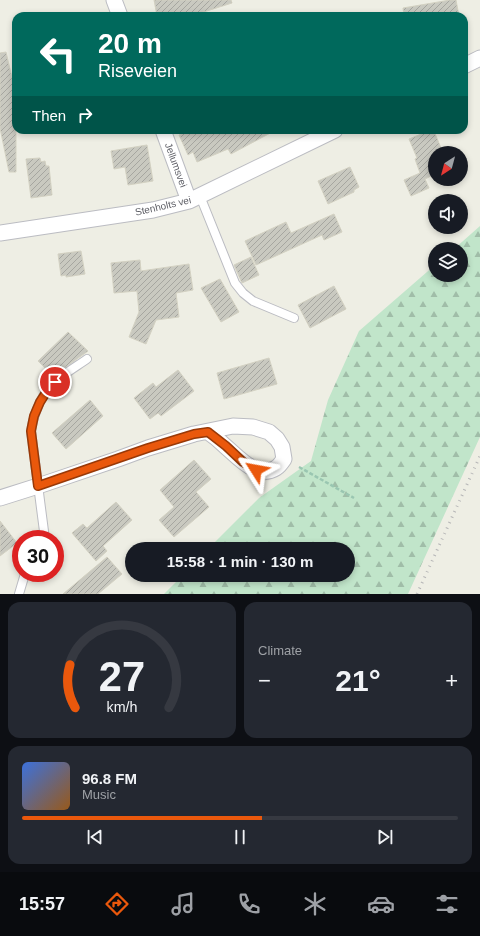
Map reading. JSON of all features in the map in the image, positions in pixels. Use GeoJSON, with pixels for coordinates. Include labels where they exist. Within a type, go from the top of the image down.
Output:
{"type":"FeatureCollection","features":[{"type":"Feature","properties":{"kind":"street"},"geometry":{"type":"LineString","coordinates":[[114,0],[118,12]]}},
{"type":"Feature","properties":{"kind":"street"},"geometry":{"type":"LineString","coordinates":[[468,64],[480,58]]}},
{"type":"Feature","properties":{"kind":"street","name":"Jellumsvei"},"geometry":{"type":"LineString","coordinates":[[165,134],[194,198]]}},
{"type":"Feature","properties":{"kind":"street","name":"Stenholts vei"},"geometry":{"type":"LineString","coordinates":[[0,233],[153,210],[194,198],[327,134]]}},
{"type":"Feature","properties":{"kind":"street"},"geometry":{"type":"LineString","coordinates":[[0,498],[148,448],[194,434],[233,426],[253,427],[269,432],[277,439],[282,447],[284,458],[277,468],[269,471],[256,470],[243,462],[208,432]]}},
{"type":"Feature","properties":{"kind":"lane"},"geometry":{"type":"LineString","coordinates":[[194,198],[235,283],[243,293],[253,301],[294,318]]}},
{"type":"Feature","properties":{"kind":"lane"},"geometry":{"type":"LineString","coordinates":[[44,530],[31,431],[34,416],[40,402],[55,382],[87,359]]}},
{"type":"Feature","properties":{"kind":"lane"},"geometry":{"type":"LineString","coordinates":[[19,594],[23,582]]}},
{"type":"Feature","properties":{"kind":"path"},"geometry":{"type":"LineString","coordinates":[[284,458],[354,498]]}},
{"type":"Feature","properties":{"kind":"green space"},"geometry":{"type":"Polygon","coordinates":[[[480,226],[480,437],[408,594],[164,594],[176,582],[355,582],[355,542],[215,542],[259,498],[311,461],[328,400],[359,331],[428,271],[428,282],[468,282],[468,242],[462,242],[480,226]]]}},
{"type":"Feature","properties":{"kind":"building"},"geometry":{"type":"Polygon","coordinates":[[[154,0],[231,0],[232,3],[204,12],[156,12],[154,0]]]}},
{"type":"Feature","properties":{"kind":"building"},"geometry":{"type":"Polygon","coordinates":[[[456,0],[458,12],[404,12],[403,8],[456,0]]]}},
{"type":"Feature","properties":{"kind":"building"},"geometry":{"type":"Polygon","coordinates":[[[6,52],[12,78],[12,134],[16,134],[16,172],[9,172],[0,128],[0,53],[6,52]]]}},
{"type":"Feature","properties":{"kind":"building"},"geometry":{"type":"Polygon","coordinates":[[[268,134],[231,154],[228,149],[197,162],[193,152],[188,155],[179,135],[268,134]]]}},
{"type":"Feature","properties":{"kind":"building"},"geometry":{"type":"Polygon","coordinates":[[[421,134],[435,134],[440,146],[428,146],[428,178],[425,179],[429,188],[411,196],[404,180],[420,173],[415,159],[417,158],[409,139],[421,134]]]}},
{"type":"Feature","properties":{"kind":"building"},"geometry":{"type":"Polygon","coordinates":[[[147,145],[153,181],[128,185],[125,167],[114,169],[111,151],[147,145]]]}},
{"type":"Feature","properties":{"kind":"building"},"geometry":{"type":"Polygon","coordinates":[[[40,158],[41,162],[45,161],[46,166],[49,166],[52,195],[31,198],[26,159],[40,158]]]}},
{"type":"Feature","properties":{"kind":"building"},"geometry":{"type":"Polygon","coordinates":[[[350,167],[359,187],[354,190],[354,192],[328,204],[318,181],[350,167]]]}},
{"type":"Feature","properties":{"kind":"building"},"geometry":{"type":"Polygon","coordinates":[[[334,214],[342,232],[324,240],[322,235],[256,265],[245,241],[286,222],[291,233],[334,214]]]}},
{"type":"Feature","properties":{"kind":"building"},"geometry":{"type":"Polygon","coordinates":[[[81,251],[85,274],[66,277],[66,275],[61,276],[58,254],[81,251]]]}},
{"type":"Feature","properties":{"kind":"building"},"geometry":{"type":"Polygon","coordinates":[[[251,257],[259,275],[242,283],[234,265],[251,257]]]}},
{"type":"Feature","properties":{"kind":"building"},"geometry":{"type":"Polygon","coordinates":[[[140,260],[141,271],[189,264],[193,290],[176,293],[179,317],[156,320],[146,344],[129,337],[139,312],[137,291],[114,293],[111,263],[140,260]]]}},
{"type":"Feature","properties":{"kind":"building"},"geometry":{"type":"Polygon","coordinates":[[[220,279],[239,312],[221,322],[201,288],[220,279]]]}},
{"type":"Feature","properties":{"kind":"building"},"geometry":{"type":"Polygon","coordinates":[[[334,286],[346,309],[310,328],[298,305],[334,286]]]}},
{"type":"Feature","properties":{"kind":"building"},"geometry":{"type":"Polygon","coordinates":[[[68,332],[88,351],[53,376],[38,361],[68,332]]]}},
{"type":"Feature","properties":{"kind":"building"},"geometry":{"type":"Polygon","coordinates":[[[269,358],[277,384],[224,399],[217,373],[269,358]]]}},
{"type":"Feature","properties":{"kind":"building"},"geometry":{"type":"Polygon","coordinates":[[[178,370],[194,391],[161,416],[158,413],[150,419],[134,398],[153,383],[156,387],[178,370]]]}},
{"type":"Feature","properties":{"kind":"building"},"geometry":{"type":"Polygon","coordinates":[[[90,400],[103,416],[66,449],[52,433],[90,400]]]}},
{"type":"Feature","properties":{"kind":"building"},"geometry":{"type":"Polygon","coordinates":[[[194,460],[211,479],[196,492],[209,507],[174,537],[159,520],[174,507],[160,490],[194,460]]]}},
{"type":"Feature","properties":{"kind":"building"},"geometry":{"type":"Polygon","coordinates":[[[116,502],[132,520],[103,546],[107,551],[96,561],[72,533],[83,524],[87,528],[116,502]]]}},
{"type":"Feature","properties":{"kind":"building"},"geometry":{"type":"Polygon","coordinates":[[[0,521],[12,537],[12,547],[0,556],[0,521]]]}},
{"type":"Feature","properties":{"kind":"building"},"geometry":{"type":"Polygon","coordinates":[[[107,557],[122,574],[98,594],[63,594],[107,557]]]}},
{"type":"Feature","properties":{"kind":"railway"},"geometry":{"type":"LineString","coordinates":[[417,594],[480,456]]}},
{"type":"Feature","properties":{"kind":"route"},"geometry":{"type":"LineString","coordinates":[[55,382],[40,402],[34,416],[31,431],[38,486],[118,460],[148,448],[194,434],[208,432],[243,462],[256,470]]}}]}
